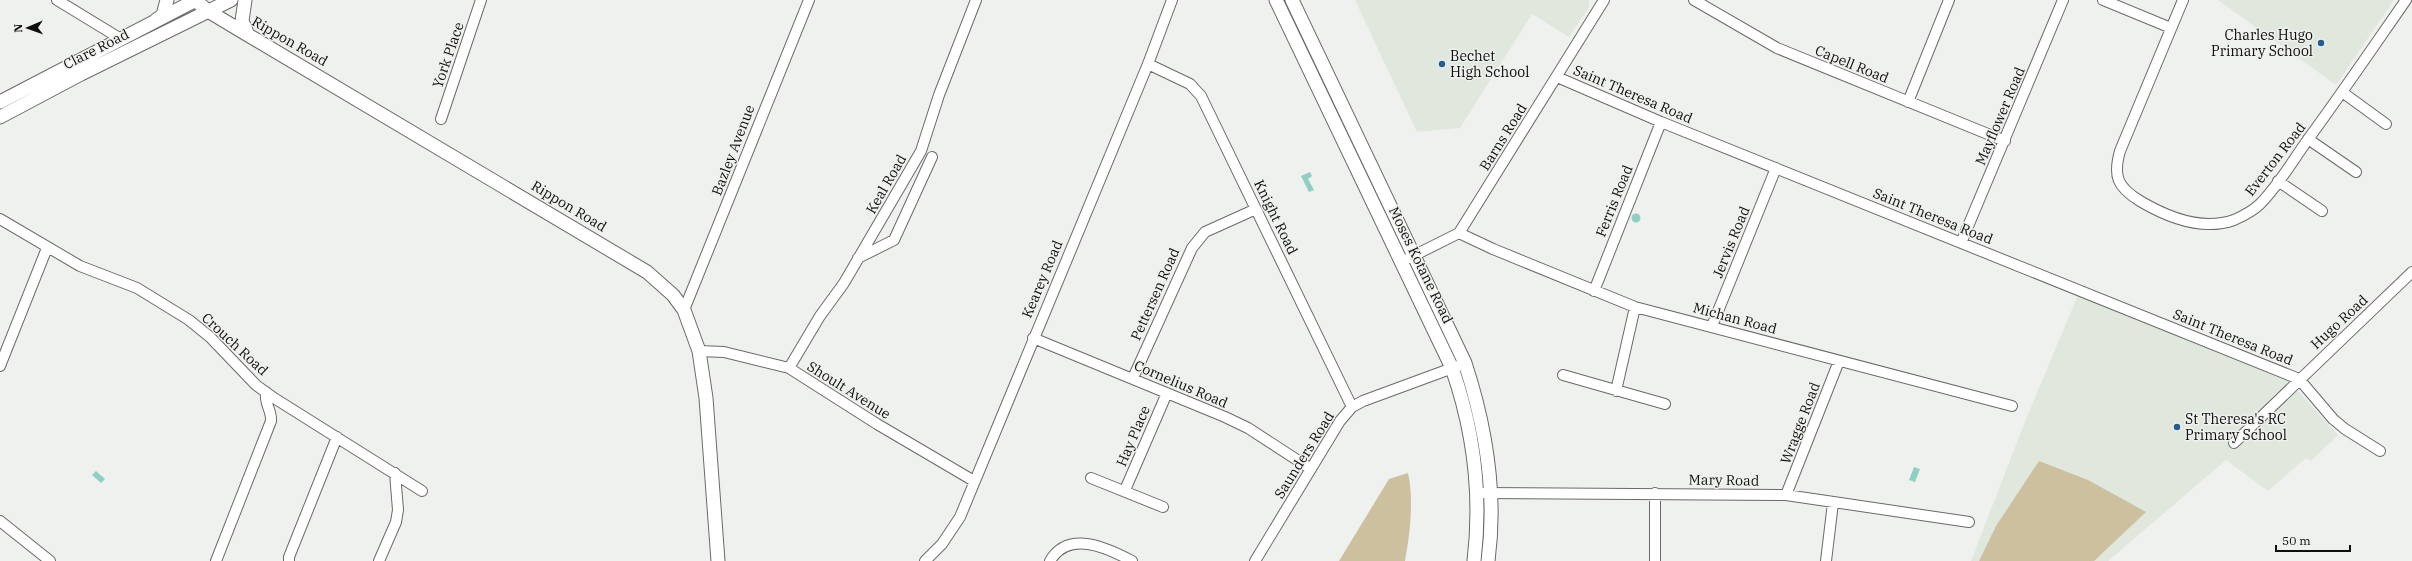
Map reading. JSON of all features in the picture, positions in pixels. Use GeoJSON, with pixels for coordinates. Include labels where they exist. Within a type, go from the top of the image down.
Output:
{"type":"FeatureCollection","features":[{"type":"Feature","properties":{"kind":"street"},"geometry":{"type":"LineString","coordinates":[[58,0],[121,39]]}},
{"type":"Feature","properties":{"kind":"street"},"geometry":{"type":"LineString","coordinates":[[152,24],[163,15],[167,0]]}},
{"type":"Feature","properties":{"kind":"street","name":"Clare Road"},"geometry":{"type":"LineString","coordinates":[[0,102],[196,0]]}},
{"type":"Feature","properties":{"kind":"street","name":"Rippon Road"},"geometry":{"type":"LineString","coordinates":[[196,0],[208,11],[647,272],[673,296],[684,310],[698,351],[706,398],[718,561]]}},
{"type":"Feature","properties":{"kind":"street","name":"Clare Road"},"geometry":{"type":"LineString","coordinates":[[0,117],[231,0]]}},
{"type":"Feature","properties":{"kind":"street"},"geometry":{"type":"LineString","coordinates":[[245,0],[242,22],[248,35]]}},
{"type":"Feature","properties":{"kind":"street","name":"York Place"},"geometry":{"type":"LineString","coordinates":[[441,119],[481,0]]}},
{"type":"Feature","properties":{"kind":"street","name":"Bazley Avenue"},"geometry":{"type":"LineString","coordinates":[[684,310],[810,0]]}},
{"type":"Feature","properties":{"kind":"street","name":"Keal Road"},"geometry":{"type":"LineString","coordinates":[[790,368],[820,316],[844,283],[921,151],[939,95],[976,0]]}},
{"type":"Feature","properties":{"kind":"street","name":"Kearey Road"},"geometry":{"type":"LineString","coordinates":[[925,561],[942,544],[960,517],[1148,64],[1172,0]]}},
{"type":"Feature","properties":{"kind":"street","name":"Moses Kotane Road"},"geometry":{"type":"LineString","coordinates":[[1276,0],[1452,368],[1469,425],[1477,493],[1477,529],[1474,561]]}},
{"type":"Feature","properties":{"kind":"street","name":"Moses Kotane Road"},"geometry":{"type":"LineString","coordinates":[[1292,0],[1465,363],[1485,436],[1491,493],[1488,561]]}},
{"type":"Feature","properties":{"kind":"street","name":"Barns Road"},"geometry":{"type":"LineString","coordinates":[[1459,234],[1604,0]]}},
{"type":"Feature","properties":{"kind":"street","name":"Capell Road"},"geometry":{"type":"LineString","coordinates":[[1694,0],[1777,48],[2005,141]]}},
{"type":"Feature","properties":{"kind":"street"},"geometry":{"type":"LineString","coordinates":[[1908,102],[1950,0]]}},
{"type":"Feature","properties":{"kind":"street","name":"Mayflower Road"},"geometry":{"type":"LineString","coordinates":[[1962,242],[2063,0]]}},
{"type":"Feature","properties":{"kind":"street"},"geometry":{"type":"LineString","coordinates":[[2103,0],[2171,28]]}},
{"type":"Feature","properties":{"kind":"street","name":"Everton Road"},"geometry":{"type":"LineString","coordinates":[[2183,0],[2120,151],[2116,165],[2116,176],[2130,195],[2152,208],[2170,216],[2203,224],[2234,220],[2248,213],[2260,204],[2342,92],[2406,0]]}},
{"type":"Feature","properties":{"kind":"street","name":"Knight Road"},"geometry":{"type":"LineString","coordinates":[[1148,64],[1186,82],[1200,96],[1352,407]]}},
{"type":"Feature","properties":{"kind":"street","name":"Saint Theresa Road"},"geometry":{"type":"LineString","coordinates":[[1557,77],[1661,122],[2299,379]]}},
{"type":"Feature","properties":{"kind":"street"},"geometry":{"type":"LineString","coordinates":[[2342,92],[2386,124]]}},
{"type":"Feature","properties":{"kind":"street","name":"Ferris Road"},"geometry":{"type":"LineString","coordinates":[[1594,291],[1661,122]]}},
{"type":"Feature","properties":{"kind":"street"},"geometry":{"type":"LineString","coordinates":[[2308,139],[2356,172]]}},
{"type":"Feature","properties":{"kind":"street"},"geometry":{"type":"LineString","coordinates":[[858,258],[894,240],[932,158]]}},
{"type":"Feature","properties":{"kind":"street","name":"Jervis Road"},"geometry":{"type":"LineString","coordinates":[[1712,326],[1776,168]]}},
{"type":"Feature","properties":{"kind":"street"},"geometry":{"type":"LineString","coordinates":[[2278,181],[2322,211]]}},
{"type":"Feature","properties":{"kind":"street","name":"Pettersen Road"},"geometry":{"type":"LineString","coordinates":[[1133,378],[1192,248],[1205,232],[1256,209]]}},
{"type":"Feature","properties":{"kind":"street","name":"Crouch Road"},"geometry":{"type":"LineString","coordinates":[[0,219],[80,266],[136,288],[189,320],[210,337],[266,392],[395,473],[422,492]]}},
{"type":"Feature","properties":{"kind":"street"},"geometry":{"type":"LineString","coordinates":[[1402,262],[1459,234]]}},
{"type":"Feature","properties":{"kind":"street","name":"Michan Road"},"geometry":{"type":"LineString","coordinates":[[1459,234],[1635,307],[2012,406]]}},
{"type":"Feature","properties":{"kind":"street"},"geometry":{"type":"LineString","coordinates":[[0,366],[47,248]]}},
{"type":"Feature","properties":{"kind":"street","name":"Hugo Road"},"geometry":{"type":"LineString","coordinates":[[2234,443],[2412,272]]}},
{"type":"Feature","properties":{"kind":"street"},"geometry":{"type":"LineString","coordinates":[[1616,390],[1635,307]]}},
{"type":"Feature","properties":{"kind":"street","name":"Cornelius Road"},"geometry":{"type":"LineString","coordinates":[[1033,338],[1133,378],[1248,428],[1311,469]]}},
{"type":"Feature","properties":{"kind":"street","name":"Shoult Avenue"},"geometry":{"type":"LineString","coordinates":[[698,351],[724,352],[790,368],[860,414],[974,482]]}},
{"type":"Feature","properties":{"kind":"street","name":"Wragge Road"},"geometry":{"type":"LineString","coordinates":[[1786,496],[1839,361]]}},
{"type":"Feature","properties":{"kind":"street","name":"Saunders Road"},"geometry":{"type":"LineString","coordinates":[[1255,561],[1340,422],[1352,407],[1376,396],[1465,363]]}},
{"type":"Feature","properties":{"kind":"street"},"geometry":{"type":"LineString","coordinates":[[1563,375],[1665,404]]}},
{"type":"Feature","properties":{"kind":"street"},"geometry":{"type":"LineString","coordinates":[[2299,379],[2333,419],[2350,433],[2380,451]]}},
{"type":"Feature","properties":{"kind":"street"},"geometry":{"type":"LineString","coordinates":[[216,561],[271,421],[265,401],[266,392]]}},
{"type":"Feature","properties":{"kind":"street","name":"Hay Place"},"geometry":{"type":"LineString","coordinates":[[1125,490],[1167,393]]}},
{"type":"Feature","properties":{"kind":"street"},"geometry":{"type":"LineString","coordinates":[[289,561],[289,557],[337,437]]}},
{"type":"Feature","properties":{"kind":"street"},"geometry":{"type":"LineString","coordinates":[[379,561],[396,522],[398,510],[395,473]]}},
{"type":"Feature","properties":{"kind":"street","name":"Hay Place"},"geometry":{"type":"LineString","coordinates":[[1091,478],[1125,490],[1163,507]]}},
{"type":"Feature","properties":{"kind":"street","name":"Mary Road"},"geometry":{"type":"LineString","coordinates":[[1477,493],[1654,493],[1786,496],[1969,522]]}},
{"type":"Feature","properties":{"kind":"street"},"geometry":{"type":"LineString","coordinates":[[1654,493],[1655,561]]}},
{"type":"Feature","properties":{"kind":"street"},"geometry":{"type":"LineString","coordinates":[[1826,561],[1833,502]]}},
{"type":"Feature","properties":{"kind":"street"},"geometry":{"type":"LineString","coordinates":[[0,521],[50,561]]}},
{"type":"Feature","properties":{"kind":"street"},"geometry":{"type":"LineString","coordinates":[[1050,561],[1062,546],[1075,542],[1097,547],[1132,561]]}},
{"type":"Feature","properties":{"kind":"shaded area","name":"Bechet High School"},"geometry":{"type":"Polygon","coordinates":[[[1355,0],[1589,0],[1589,7],[1569,37],[1532,14],[1460,128],[1417,132],[1355,0]]]}},
{"type":"Feature","properties":{"kind":"shaded area","name":"Charles Hugo Primary School"},"geometry":{"type":"Polygon","coordinates":[[[2218,0],[2394,0],[2336,85],[2218,0]]]}},
{"type":"Feature","properties":{"kind":"shaded area"},"geometry":{"type":"Polygon","coordinates":[[[1310,172],[1312,176],[1308,179],[1314,190],[1309,192],[1301,176],[1310,172]]]}},
{"type":"Feature","properties":{"kind":"shaded area"},"geometry":{"type":"Polygon","coordinates":[[[1636,213],[1641,218],[1636,223],[1631,218],[1636,213]]]}},
{"type":"Feature","properties":{"kind":"shaded area","name":"St Theresa's RC Primary School"},"geometry":{"type":"Polygon","coordinates":[[[2078,295],[2288,380],[2338,435],[2311,461],[2306,458],[2268,491],[2226,460],[2108,561],[1971,561],[2026,419],[2078,295]]]}},
{"type":"Feature","properties":{"kind":"shaded area"},"geometry":{"type":"Polygon","coordinates":[[[2039,461],[2088,480],[2146,512],[2094,561],[1979,561],[1996,526],[2039,461]]]}},
{"type":"Feature","properties":{"kind":"shaded area"},"geometry":{"type":"Polygon","coordinates":[[[1914,467],[1920,469],[1915,482],[1909,480],[1914,467]]]}},
{"type":"Feature","properties":{"kind":"shaded area"},"geometry":{"type":"Polygon","coordinates":[[[96,471],[105,479],[101,483],[92,475],[96,471]]]}},
{"type":"Feature","properties":{"kind":"shaded area"},"geometry":{"type":"Polygon","coordinates":[[[1408,473],[1411,494],[1411,517],[1405,561],[1339,561],[1389,479],[1408,473]]]}},
{"type":"Feature","properties":{"kind":"place","name":"Charles Hugo Primary School"},"geometry":{"type":"Point","coordinates":[2321,43]}},
{"type":"Feature","properties":{"kind":"place","name":"Bechet High School"},"geometry":{"type":"Point","coordinates":[1442,64]}},
{"type":"Feature","properties":{"kind":"place","name":"St Theresa's RC Primary School"},"geometry":{"type":"Point","coordinates":[2177,427]}}]}
